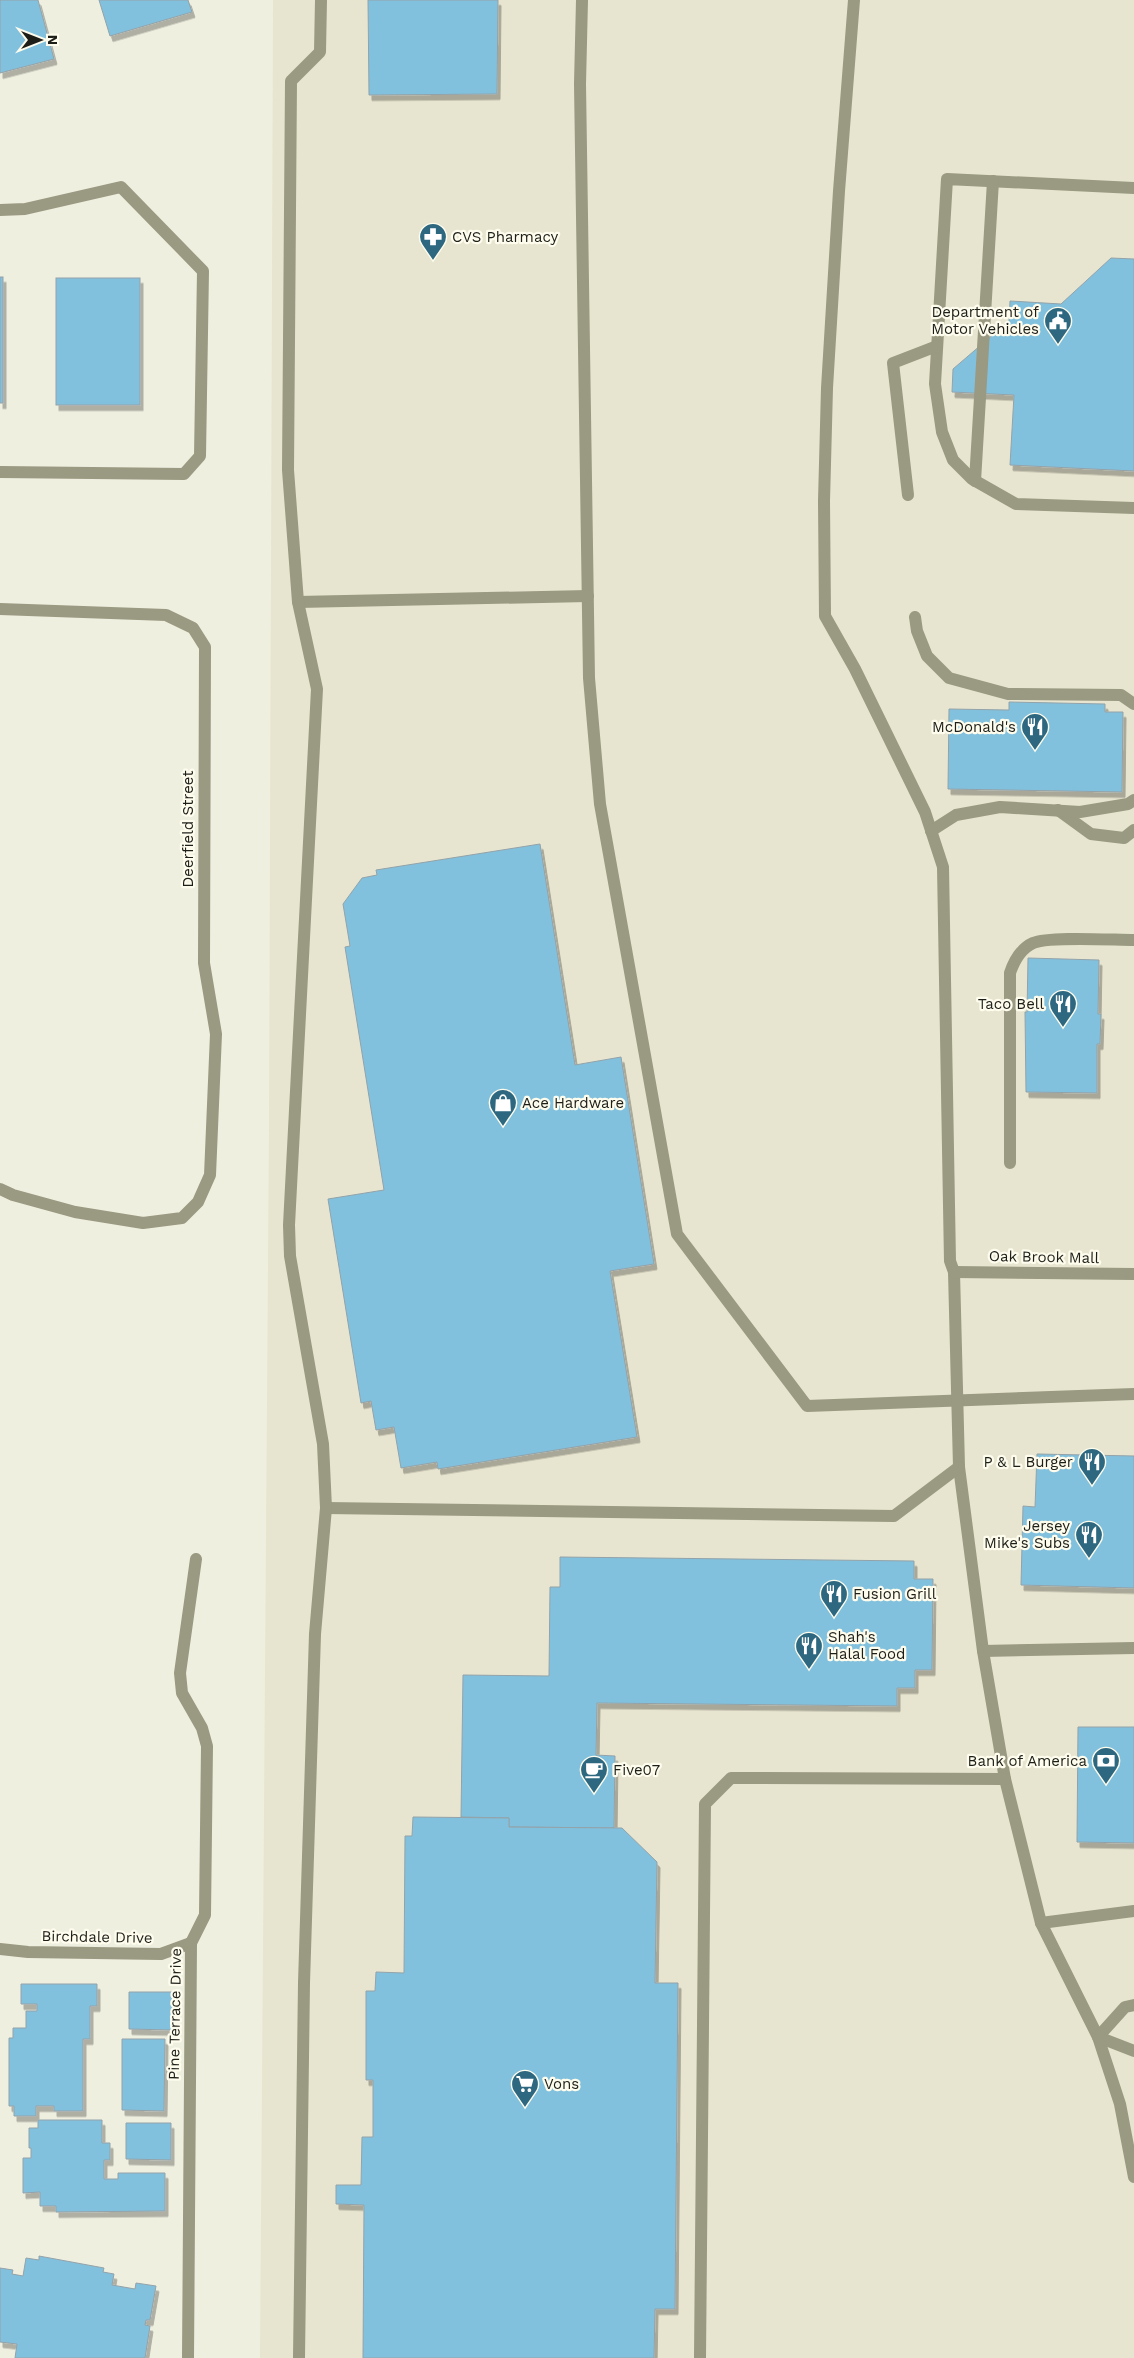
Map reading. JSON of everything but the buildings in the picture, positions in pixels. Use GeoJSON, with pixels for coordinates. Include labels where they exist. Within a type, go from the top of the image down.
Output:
{"type":"FeatureCollection","features":[{"type":"Feature","properties":{"kind":"street"},"geometry":{"type":"LineString","coordinates":[[299,2358],[304,1983],[314,1634],[326,1508],[324,1444],[290,1256],[289,1225],[317,689],[298,602],[288,470],[291,81],[320,52],[321,0]]}},
{"type":"Feature","properties":{"kind":"street"},"geometry":{"type":"LineString","coordinates":[[582,0],[580,84],[589,678],[597,787],[676,1234],[807,1406],[1134,1394]]}},
{"type":"Feature","properties":{"kind":"street"},"geometry":{"type":"LineString","coordinates":[[854,0],[839,192],[827,388],[824,501],[825,616],[855,669],[921,804],[943,867],[950,1261],[954,1272],[959,1467],[983,1651],[1005,1778],[1041,1923],[1098,2037],[1130,2136],[1134,2177]]}},
{"type":"Feature","properties":{"kind":"street"},"geometry":{"type":"LineString","coordinates":[[1134,188],[947,179],[935,384],[942,432],[953,460],[975,480],[1016,504],[1134,508]]}},
{"type":"Feature","properties":{"kind":"street"},"geometry":{"type":"LineString","coordinates":[[975,480],[993,181]]}},
{"type":"Feature","properties":{"kind":"street"},"geometry":{"type":"LineString","coordinates":[[0,210],[25,210],[121,187],[204,271],[200,456],[184,474],[0,472]]}},
{"type":"Feature","properties":{"kind":"street"},"geometry":{"type":"LineString","coordinates":[[908,495],[893,363],[937,346]]}},
{"type":"Feature","properties":{"kind":"street"},"geometry":{"type":"LineString","coordinates":[[298,602],[588,596]]}},
{"type":"Feature","properties":{"kind":"street","name":"Deerfield Street"},"geometry":{"type":"LineString","coordinates":[[0,608],[166,615],[193,628],[205,647],[204,963],[216,1034],[210,1175],[198,1202],[182,1218],[143,1223],[75,1212],[13,1195],[0,1189]]}},
{"type":"Feature","properties":{"kind":"street"},"geometry":{"type":"LineString","coordinates":[[915,617],[917,631],[927,656],[949,678],[1008,694],[1121,695],[1134,704]]}},
{"type":"Feature","properties":{"kind":"street"},"geometry":{"type":"LineString","coordinates":[[931,831],[956,815],[1000,807],[1080,812],[1128,804],[1134,800]]}},
{"type":"Feature","properties":{"kind":"street"},"geometry":{"type":"LineString","coordinates":[[1058,810],[1091,834],[1124,838],[1134,830]]}},
{"type":"Feature","properties":{"kind":"street"},"geometry":{"type":"LineString","coordinates":[[1010,1163],[1010,973],[1014,962],[1021,952],[1033,943],[1048,940],[1134,940]]}},
{"type":"Feature","properties":{"kind":"street","name":"Oak Brook Mall"},"geometry":{"type":"LineString","coordinates":[[954,1272],[1134,1274]]}},
{"type":"Feature","properties":{"kind":"street"},"geometry":{"type":"LineString","coordinates":[[326,1508],[894,1516],[959,1467]]}},
{"type":"Feature","properties":{"kind":"street","name":"Pine Terrace Drive"},"geometry":{"type":"LineString","coordinates":[[188,2358],[191,1943],[205,1915],[207,1746],[202,1728],[182,1693],[180,1674],[196,1560]]}},
{"type":"Feature","properties":{"kind":"street"},"geometry":{"type":"LineString","coordinates":[[983,1651],[1134,1648]]}},
{"type":"Feature","properties":{"kind":"street"},"geometry":{"type":"LineString","coordinates":[[700,2358],[705,1804],[731,1778],[1005,1778]]}},
{"type":"Feature","properties":{"kind":"street"},"geometry":{"type":"LineString","coordinates":[[1041,1923],[1134,1911]]}},
{"type":"Feature","properties":{"kind":"street","name":"Birchdale Drive"},"geometry":{"type":"LineString","coordinates":[[0,1949],[28,1952],[161,1954],[191,1943]]}},
{"type":"Feature","properties":{"kind":"street"},"geometry":{"type":"LineString","coordinates":[[1098,2037],[1125,2007],[1134,2006]]}},
{"type":"Feature","properties":{"kind":"street"},"geometry":{"type":"LineString","coordinates":[[1098,2037],[1134,2051]]}},
{"type":"Feature","properties":{"kind":"shaded area"},"geometry":{"type":"Polygon","coordinates":[[[273,0],[1134,0],[1134,2358],[260,2358],[269,1124],[273,0]]]}},
{"type":"Feature","properties":{"kind":"place","name":"CVS Pharmacy"},"geometry":{"type":"Point","coordinates":[433,261]}},
{"type":"Feature","properties":{"kind":"place","name":"Department of Motor Vehicles"},"geometry":{"type":"Point","coordinates":[1058,345]}},
{"type":"Feature","properties":{"kind":"place","name":"McDonald's"},"geometry":{"type":"Point","coordinates":[1035,751]}},
{"type":"Feature","properties":{"kind":"place","name":"Taco Bell"},"geometry":{"type":"Point","coordinates":[1063,1028]}},
{"type":"Feature","properties":{"kind":"place","name":"Ace Hardware"},"geometry":{"type":"Point","coordinates":[503,1127]}},
{"type":"Feature","properties":{"kind":"place","name":"P & L Burger"},"geometry":{"type":"Point","coordinates":[1092,1486]}},
{"type":"Feature","properties":{"kind":"place","name":"Jersey Mike's Subs"},"geometry":{"type":"Point","coordinates":[1089,1559]}},
{"type":"Feature","properties":{"kind":"place","name":"Fusion Grill"},"geometry":{"type":"Point","coordinates":[834,1618]}},
{"type":"Feature","properties":{"kind":"place","name":"Shah's Halal Food"},"geometry":{"type":"Point","coordinates":[809,1670]}},
{"type":"Feature","properties":{"kind":"place","name":"Bank of America"},"geometry":{"type":"Point","coordinates":[1106,1785]}},
{"type":"Feature","properties":{"kind":"place","name":"Five07"},"geometry":{"type":"Point","coordinates":[594,1794]}},
{"type":"Feature","properties":{"kind":"place","name":"Vons"},"geometry":{"type":"Point","coordinates":[525,2108]}}]}
